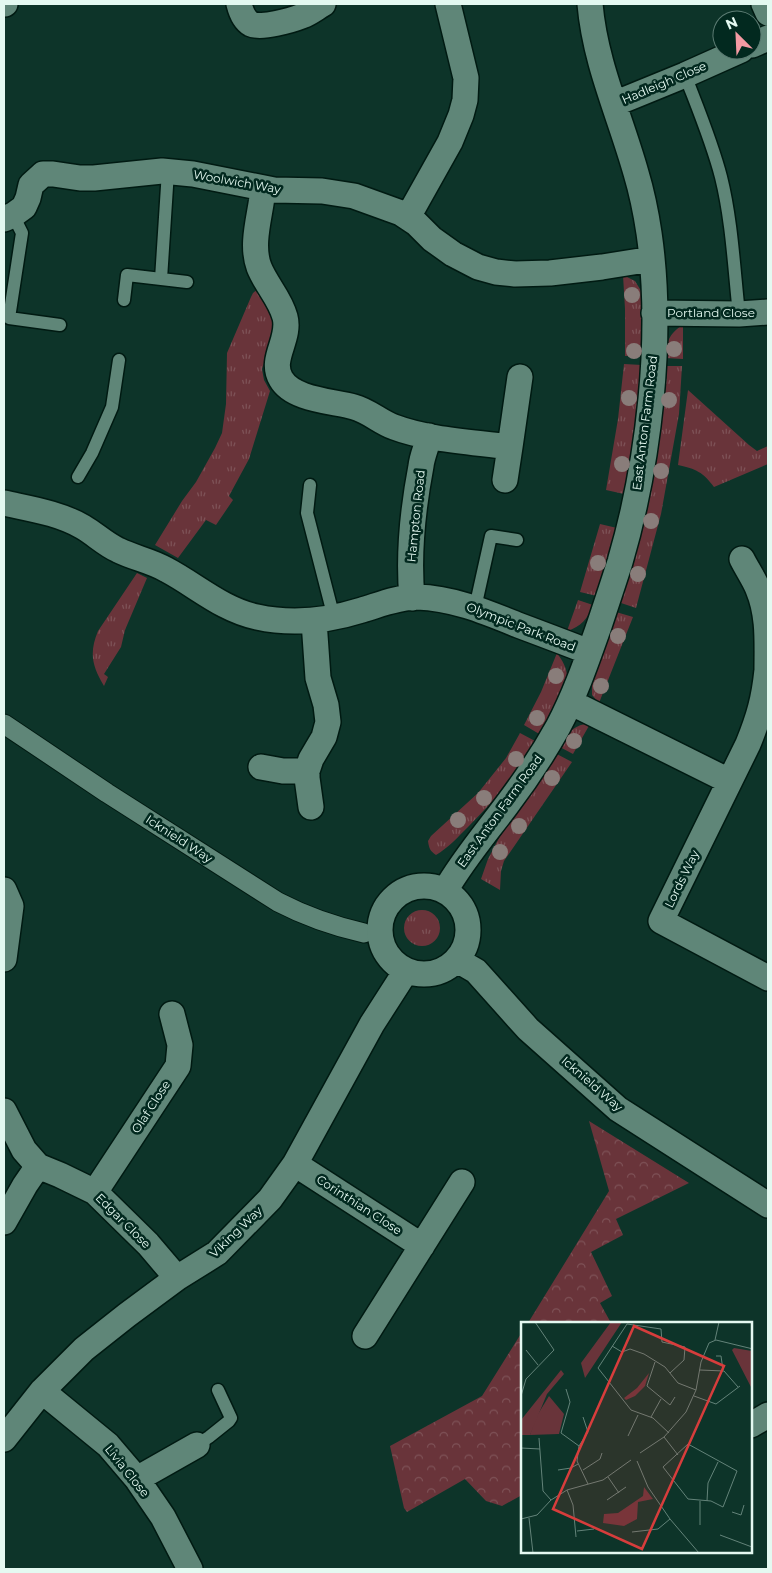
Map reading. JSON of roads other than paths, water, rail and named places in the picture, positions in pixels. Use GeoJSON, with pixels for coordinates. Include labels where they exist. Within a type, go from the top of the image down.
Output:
{"type":"FeatureCollection","features":[{"type":"Feature","properties":{"kind":"street"},"geometry":{"type":"LineString","coordinates":[[239,4],[241,12],[248,22],[256,26],[300,17],[323,4]]}},
{"type":"Feature","properties":{"kind":"street"},"geometry":{"type":"LineString","coordinates":[[408,217],[450,142],[465,100],[466,78],[448,4]]}},
{"type":"Feature","properties":{"kind":"street","name":"East Anton Farm Road"},"geometry":{"type":"LineString","coordinates":[[445,891],[456,873],[525,780],[558,726],[570,702],[620,561],[638,485],[647,425],[654,348],[652,259],[642,197],[632,158],[596,46],[590,4]]}},
{"type":"Feature","properties":{"kind":"street"},"geometry":{"type":"LineString","coordinates":[[764,4],[768,12]]}},
{"type":"Feature","properties":{"kind":"street","name":"Hadleigh Close"},"geometry":{"type":"LineString","coordinates":[[614,104],[718,60]]}},
{"type":"Feature","properties":{"kind":"street","name":"Woolwich Way"},"geometry":{"type":"LineString","coordinates":[[8,217],[24,206],[31,185],[43,174],[94,178],[150,171],[168,171],[193,174],[263,189],[322,191],[347,194],[408,217],[453,254],[478,267],[496,272],[515,274],[550,273],[652,259]]}},
{"type":"Feature","properties":{"kind":"street"},"geometry":{"type":"LineString","coordinates":[[263,189],[255,250],[259,267],[280,304],[286,320],[286,331],[277,364],[278,373],[288,387],[311,398],[355,407],[368,412],[395,428],[429,436],[510,447]]}},
{"type":"Feature","properties":{"kind":"street","name":"Portland Close"},"geometry":{"type":"LineString","coordinates":[[654,313],[739,314],[768,312]]}},
{"type":"Feature","properties":{"kind":"street"},"geometry":{"type":"LineString","coordinates":[[505,480],[520,377]]}},
{"type":"Feature","properties":{"kind":"street","name":"Hampton Road"},"geometry":{"type":"LineString","coordinates":[[412,598],[410,576],[413,523],[421,465],[429,436]]}},
{"type":"Feature","properties":{"kind":"street","name":"Olympic Park Road"},"geometry":{"type":"LineString","coordinates":[[4,503],[65,512],[82,527],[118,550],[167,570],[199,591],[233,609],[255,617],[295,622],[324,620],[378,604],[412,598],[444,600],[475,608],[589,652]]}},
{"type":"Feature","properties":{"kind":"street","name":"Lords Way"},"geometry":{"type":"LineString","coordinates":[[742,559],[758,588],[765,614],[767,670],[760,715],[748,744],[661,921],[768,978]]}},
{"type":"Feature","properties":{"kind":"street"},"geometry":{"type":"LineString","coordinates":[[311,807],[307,771],[311,759],[324,737],[328,722],[326,705],[318,678],[324,620]]}},
{"type":"Feature","properties":{"kind":"street"},"geometry":{"type":"LineString","coordinates":[[570,702],[729,781]]}},
{"type":"Feature","properties":{"kind":"street","name":"Icknield Way"},"geometry":{"type":"LineString","coordinates":[[4,724],[124,804],[278,902],[324,922],[364,933]]}},
{"type":"Feature","properties":{"kind":"street"},"geometry":{"type":"LineString","coordinates":[[261,767],[283,771],[307,771]]}},
{"type":"Feature","properties":{"kind":"street"},"geometry":{"type":"LineString","coordinates":[[428,886],[445,891],[460,904],[468,923],[466,942],[457,960],[450,966],[433,974],[424,975],[406,971],[391,960],[382,945],[380,929],[384,911],[395,896],[411,888],[428,886]]}},
{"type":"Feature","properties":{"kind":"street"},"geometry":{"type":"LineString","coordinates":[[4,890],[11,906],[4,959]]}},
{"type":"Feature","properties":{"kind":"street","name":"Icknield Way"},"geometry":{"type":"LineString","coordinates":[[457,960],[476,971],[528,1029],[618,1109],[768,1205]]}},
{"type":"Feature","properties":{"kind":"street","name":"Viking Way"},"geometry":{"type":"LineString","coordinates":[[4,1439],[42,1391],[84,1349],[177,1278],[217,1253],[270,1199],[295,1164],[372,1024],[406,971]]}},
{"type":"Feature","properties":{"kind":"street","name":"Olaf Close"},"geometry":{"type":"LineString","coordinates":[[95,1192],[178,1066],[180,1045],[172,1014]]}},
{"type":"Feature","properties":{"kind":"street","name":"Edgar Close"},"geometry":{"type":"LineString","coordinates":[[4,1110],[24,1150],[38,1166],[95,1192],[148,1244],[177,1278]]}},
{"type":"Feature","properties":{"kind":"street","name":"Corinthian Close"},"geometry":{"type":"LineString","coordinates":[[295,1164],[422,1246]]}},
{"type":"Feature","properties":{"kind":"street"},"geometry":{"type":"LineString","coordinates":[[4,1222],[38,1166]]}},
{"type":"Feature","properties":{"kind":"street"},"geometry":{"type":"LineString","coordinates":[[365,1336],[462,1182]]}},
{"type":"Feature","properties":{"kind":"street","name":"Livia Close"},"geometry":{"type":"LineString","coordinates":[[42,1391],[108,1445],[137,1479],[162,1517],[190,1569]]}},
{"type":"Feature","properties":{"kind":"street"},"geometry":{"type":"LineString","coordinates":[[752,1425],[768,1416]]}},
{"type":"Feature","properties":{"kind":"street"},"geometry":{"type":"LineString","coordinates":[[137,1479],[197,1444]]}},
{"type":"Feature","properties":{"kind":"lane"},"geometry":{"type":"LineString","coordinates":[[685,75],[713,146],[722,178],[728,212],[739,314]]}},
{"type":"Feature","properties":{"kind":"lane"},"geometry":{"type":"LineString","coordinates":[[161,279],[168,171]]}},
{"type":"Feature","properties":{"kind":"lane"},"geometry":{"type":"LineString","coordinates":[[8,217],[22,233],[10,318],[60,325]]}},
{"type":"Feature","properties":{"kind":"lane"},"geometry":{"type":"LineString","coordinates":[[124,300],[127,275],[187,282]]}},
{"type":"Feature","properties":{"kind":"lane"},"geometry":{"type":"LineString","coordinates":[[78,477],[96,446],[112,407],[119,360]]}},
{"type":"Feature","properties":{"kind":"lane"},"geometry":{"type":"LineString","coordinates":[[310,485],[307,513],[324,620]]}},
{"type":"Feature","properties":{"kind":"lane"},"geometry":{"type":"LineString","coordinates":[[475,608],[491,536],[517,540]]}},
{"type":"Feature","properties":{"kind":"lane"},"geometry":{"type":"LineString","coordinates":[[197,1444],[210,1437],[231,1418],[218,1390]]}}]}
